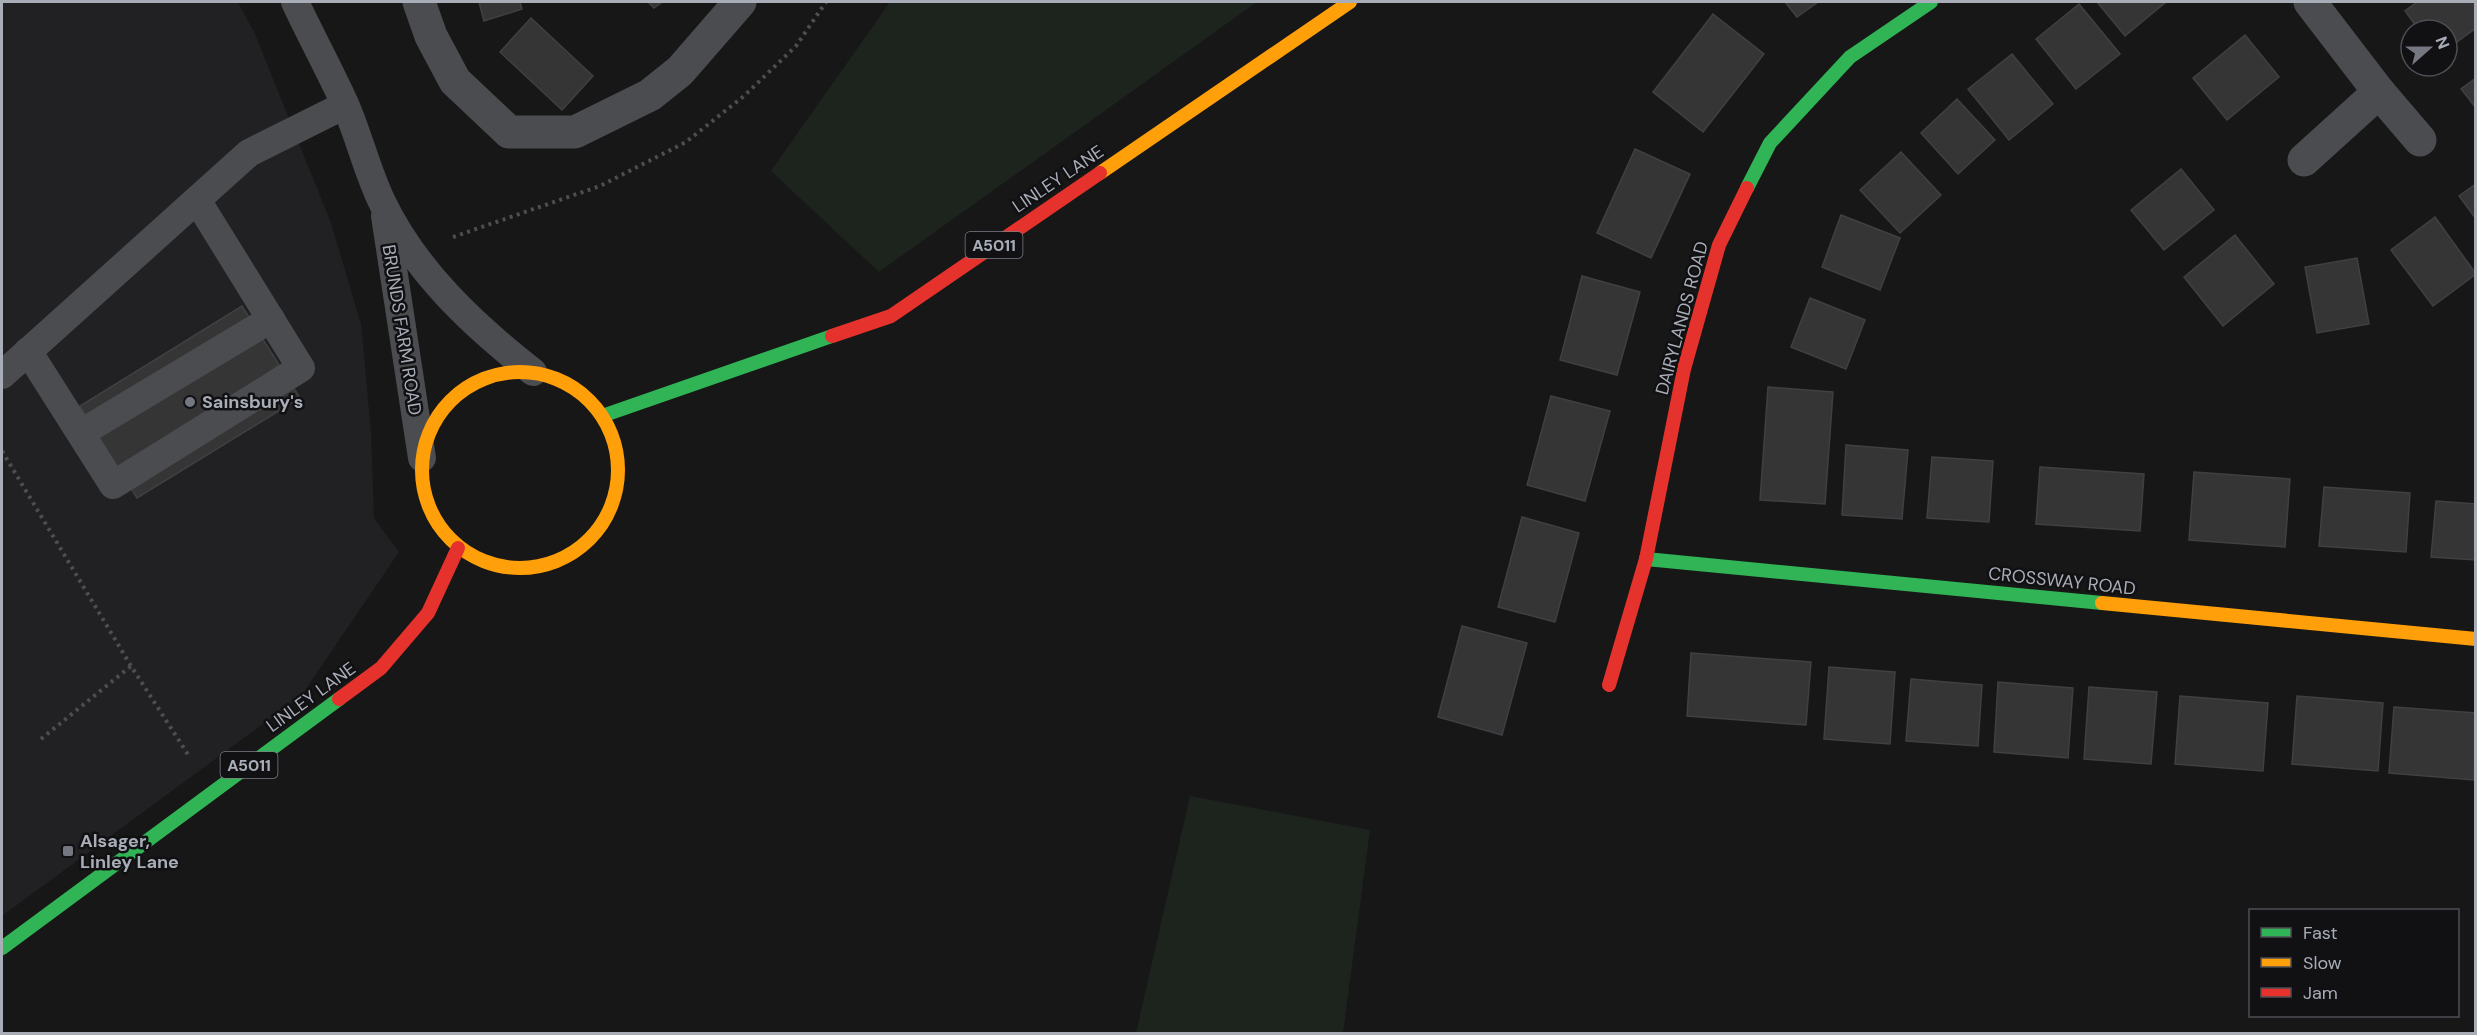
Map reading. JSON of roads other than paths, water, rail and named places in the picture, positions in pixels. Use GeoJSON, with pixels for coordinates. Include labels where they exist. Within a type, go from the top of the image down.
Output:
{"type":"FeatureCollection","features":[{"type":"Feature","properties":{"kind":"main road","name":"LINLEY LANE"},"geometry":{"type":"LineString","coordinates":[[602,416],[891,316],[1350,2]]}},
{"type":"Feature","properties":{"kind":"main road","name":"DAIRYLANDS ROAD"},"geometry":{"type":"LineString","coordinates":[[1609,685],[1646,559],[1684,369],[1719,245],[1770,143],[1850,57],[1931,2]]}},
{"type":"Feature","properties":{"kind":"main road"},"geometry":{"type":"LineString","coordinates":[[532,372],[560,380],[583,395],[602,416],[615,444],[619,475],[612,505],[597,532],[574,553],[546,566],[515,569],[485,563],[458,548],[436,523],[423,492],[422,458],[430,428],[447,403],[472,384],[501,373],[532,372]]}},
{"type":"Feature","properties":{"kind":"main road","name":"LINLEY LANE"},"geometry":{"type":"LineString","coordinates":[[2,948],[381,668],[428,613],[458,548]]}},
{"type":"Feature","properties":{"kind":"main road","name":"CROSSWAY ROAD"},"geometry":{"type":"LineString","coordinates":[[1646,559],[2475,639]]}},
{"type":"Feature","properties":{"kind":"street"},"geometry":{"type":"LineString","coordinates":[[419,2],[431,36],[455,81],[509,132],[575,132],[650,95],[680,71],[740,2]]}},
{"type":"Feature","properties":{"kind":"street"},"geometry":{"type":"LineString","coordinates":[[2310,2],[2379,92],[2420,140]]}},
{"type":"Feature","properties":{"kind":"street"},"geometry":{"type":"LineString","coordinates":[[2304,160],[2379,92]]}},
{"type":"Feature","properties":{"kind":"lane","name":"BRUNDS FARM ROAD"},"geometry":{"type":"LineString","coordinates":[[294,2],[345,105],[382,202],[414,254],[452,302],[493,341],[532,372]]}},
{"type":"Feature","properties":{"kind":"lane"},"geometry":{"type":"LineString","coordinates":[[2,375],[249,153],[345,105]]}},
{"type":"Feature","properties":{"kind":"lane"},"geometry":{"type":"LineString","coordinates":[[28,351],[113,485],[301,368],[196,200]]}},
{"type":"Feature","properties":{"kind":"lane","name":"BRUNDS FARM ROAD"},"geometry":{"type":"LineString","coordinates":[[382,202],[422,458]]}},
{"type":"Feature","properties":{"kind":"lane"},"geometry":{"type":"LineString","coordinates":[[81,433],[271,319]]}},
{"type":"Feature","properties":{"kind":"place","name":"Sainsbury's"},"geometry":{"type":"Point","coordinates":[190,402]}},
{"type":"Feature","properties":{"kind":"place","name":"Alsager, Linley Lane"},"geometry":{"type":"Point","coordinates":[68,851]}}]}
